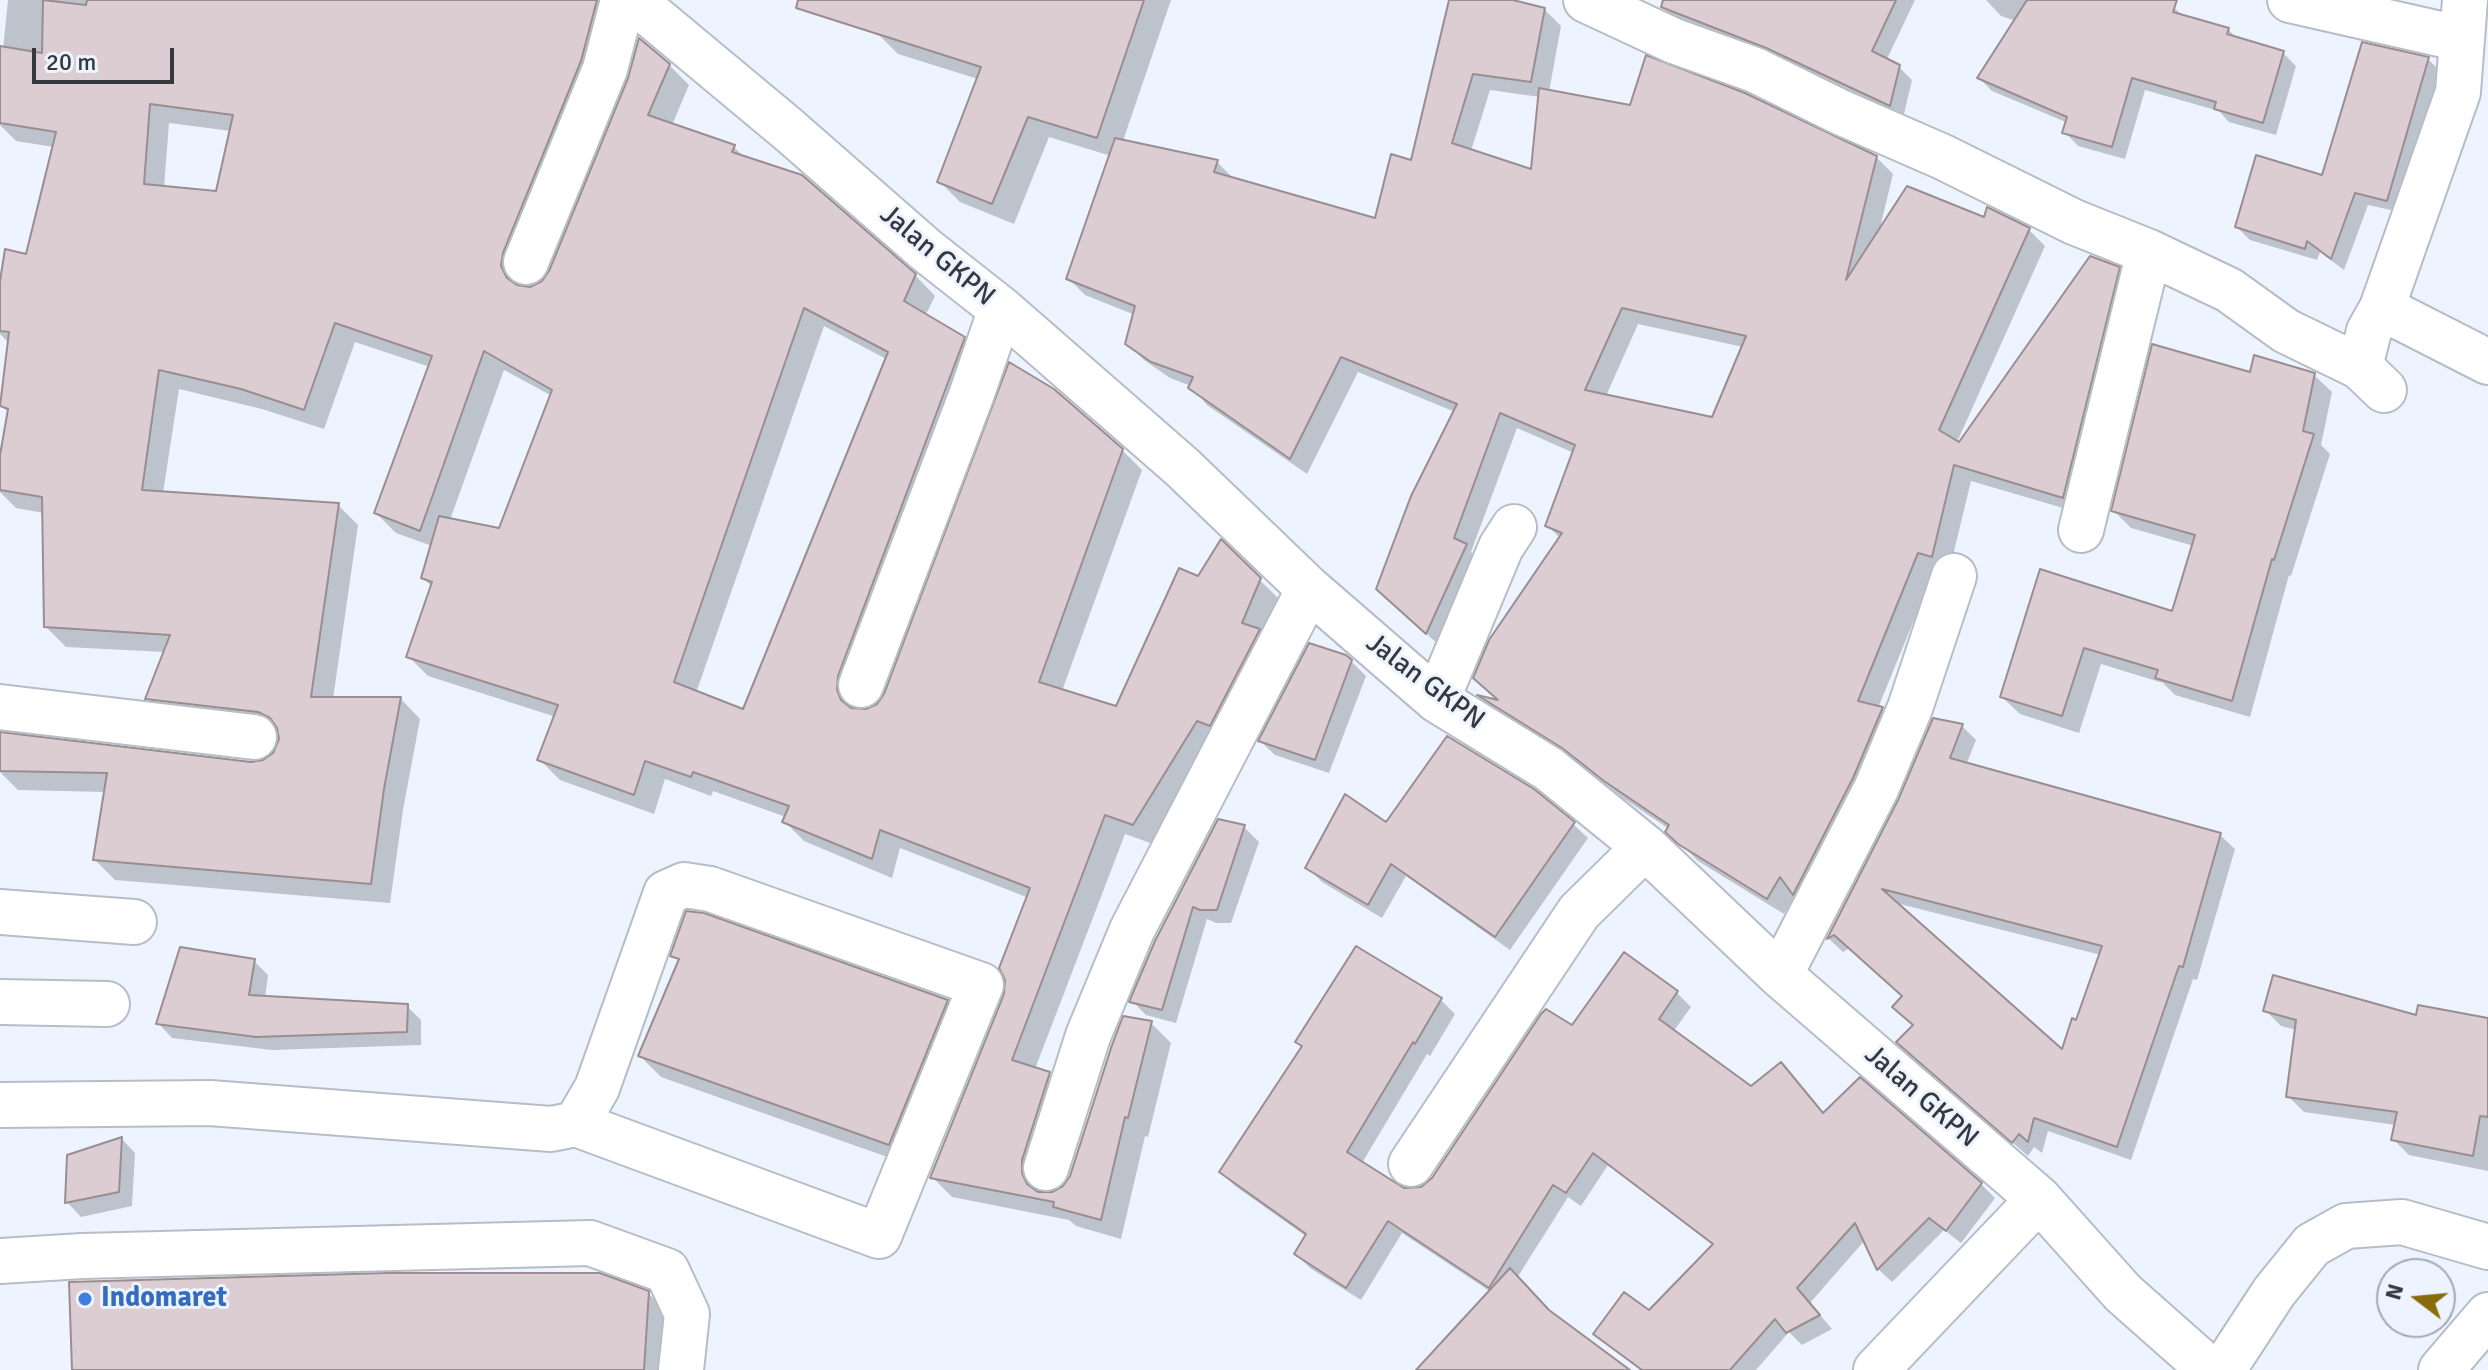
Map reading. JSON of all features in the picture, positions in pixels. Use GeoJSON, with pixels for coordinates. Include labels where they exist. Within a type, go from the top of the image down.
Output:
{"type":"FeatureCollection","features":[{"type":"Feature","properties":{"kind":"street"},"geometry":{"type":"LineString","coordinates":[[526,262],[605,69],[623,0]]}},
{"type":"Feature","properties":{"kind":"street","name":"Jalan GKPN"},"geometry":{"type":"LineString","coordinates":[[633,0],[926,250],[1001,309],[1182,467],[1309,589],[1437,700],[1549,769],[1645,847],[1780,975],[2039,1199],[2123,1293],[2210,1370]]}},
{"type":"Feature","properties":{"kind":"street"},"geometry":{"type":"LineString","coordinates":[[1586,0],[1674,41],[1755,70],[2074,222],[2149,252],[2229,290],[2286,331],[2372,378],[2369,331],[2382,308],[2458,92],[2463,19],[2290,0]]}},
{"type":"Feature","properties":{"kind":"street"},"geometry":{"type":"LineString","coordinates":[[2081,530],[2149,252]]}},
{"type":"Feature","properties":{"kind":"street"},"geometry":{"type":"LineString","coordinates":[[2382,308],[2488,362]]}},
{"type":"Feature","properties":{"kind":"street"},"geometry":{"type":"LineString","coordinates":[[861,685],[966,410],[1001,309]]}},
{"type":"Feature","properties":{"kind":"street"},"geometry":{"type":"LineString","coordinates":[[1437,700],[1501,547],[1514,527]]}},
{"type":"Feature","properties":{"kind":"street"},"geometry":{"type":"LineString","coordinates":[[1780,975],[1876,789],[1910,708],[1954,576]]}},
{"type":"Feature","properties":{"kind":"street"},"geometry":{"type":"LineString","coordinates":[[1046,1168],[1088,1036],[1132,930],[1309,589]]}},
{"type":"Feature","properties":{"kind":"street"},"geometry":{"type":"LineString","coordinates":[[0,707],[254,737]]}},
{"type":"Feature","properties":{"kind":"street"},"geometry":{"type":"LineString","coordinates":[[1411,1164],[1579,912],[1645,847]]}},
{"type":"Feature","properties":{"kind":"street"},"geometry":{"type":"LineString","coordinates":[[0,1105],[210,1103],[551,1129],[576,1124],[879,1236],[981,985],[724,894],[684,885],[666,893],[597,1088],[576,1124]]}},
{"type":"Feature","properties":{"kind":"street"},"geometry":{"type":"LineString","coordinates":[[0,912],[134,922]]}},
{"type":"Feature","properties":{"kind":"street"},"geometry":{"type":"LineString","coordinates":[[0,1002],[107,1004]]}},
{"type":"Feature","properties":{"kind":"street"},"geometry":{"type":"LineString","coordinates":[[1876,1370],[2039,1199]]}},
{"type":"Feature","properties":{"kind":"street"},"geometry":{"type":"LineString","coordinates":[[2223,1370],[2274,1292],[2312,1245],[2346,1226],[2402,1222],[2488,1247]]}},
{"type":"Feature","properties":{"kind":"street"},"geometry":{"type":"LineString","coordinates":[[0,1261],[82,1256],[590,1243],[667,1271],[687,1314],[681,1370]]}},
{"type":"Feature","properties":{"kind":"street"},"geometry":{"type":"LineString","coordinates":[[2441,1370],[2488,1315]]}},
{"type":"Feature","properties":{"kind":"building"},"geometry":{"type":"Polygon","coordinates":[[[43,0],[86,5],[87,0],[597,0],[581,61],[503,253],[501,266],[507,278],[517,285],[530,287],[542,281],[549,271],[628,78],[639,38],[670,64],[648,115],[735,145],[732,152],[802,175],[916,274],[904,301],[965,337],[838,676],[837,690],[841,700],[851,708],[866,709],[877,704],[884,694],[1009,362],[1054,389],[1123,449],[1039,682],[1116,706],[1179,568],[1198,576],[1221,539],[1261,578],[1242,623],[1260,629],[1210,726],[1197,721],[1133,825],[1105,815],[1012,1060],[1050,1072],[1022,1160],[1022,1173],[1027,1184],[1038,1192],[1052,1192],[1063,1186],[1070,1176],[1123,1016],[1152,1021],[1101,1220],[1053,1207],[1054,1202],[930,1178],[1004,994],[1005,980],[999,968],[1030,888],[880,830],[872,859],[782,822],[789,806],[693,772],[691,777],[645,761],[634,795],[537,760],[558,705],[406,657],[432,582],[421,578],[439,516],[499,528],[552,390],[484,351],[420,531],[374,513],[432,356],[335,323],[304,410],[241,389],[159,370],[142,490],[339,503],[311,697],[401,697],[371,884],[93,860],[107,773],[0,771],[0,732],[251,762],[263,760],[273,753],[279,739],[277,728],[270,718],[258,712],[145,699],[170,635],[44,627],[42,497],[0,490],[0,455],[8,409],[0,406],[9,332],[0,331],[0,281],[5,249],[26,254],[56,132],[0,123],[0,46],[42,53],[43,0]],[[150,104],[144,184],[216,191],[233,115],[150,104]],[[804,308],[674,682],[743,709],[888,352],[804,308]]]}},
{"type":"Feature","properties":{"kind":"building"},"geometry":{"type":"Polygon","coordinates":[[[798,0],[1144,0],[1097,138],[1028,117],[992,204],[937,182],[981,67],[796,8],[798,0]]]}},
{"type":"Feature","properties":{"kind":"building"},"geometry":{"type":"Polygon","coordinates":[[[1449,0],[1513,0],[1545,8],[1531,82],[1473,74],[1452,143],[1531,169],[1539,88],[1630,105],[1646,55],[1745,93],[1877,156],[1846,280],[1907,186],[1984,217],[1987,207],[2030,228],[1939,430],[1959,442],[2090,256],[2120,267],[2063,498],[1954,465],[1932,557],[1918,553],[1858,701],[1883,707],[1853,778],[1793,895],[1780,877],[1767,899],[1678,844],[1665,832],[1669,825],[1562,748],[1477,695],[1498,700],[1473,678],[1489,640],[1562,533],[1545,526],[1575,445],[1500,413],[1454,538],[1467,544],[1426,634],[1376,589],[1411,496],[1457,404],[1341,357],[1290,459],[1188,388],[1193,377],[1151,362],[1125,344],[1135,306],[1066,279],[1115,138],[1218,160],[1214,172],[1375,218],[1391,154],[1411,160],[1449,0]],[[1622,308],[1585,390],[1712,417],[1746,336],[1622,308]]]}},
{"type":"Feature","properties":{"kind":"building"},"geometry":{"type":"Polygon","coordinates":[[[1663,0],[1896,0],[1872,51],[1900,65],[1890,106],[1766,48],[1661,7],[1663,0]]]}},
{"type":"Feature","properties":{"kind":"building"},"geometry":{"type":"Polygon","coordinates":[[[2027,0],[2177,0],[2173,12],[2229,28],[2227,34],[2284,51],[2263,123],[2214,109],[2216,102],[2132,78],[2112,147],[2062,133],[2067,117],[1977,78],[2027,0]]]}},
{"type":"Feature","properties":{"kind":"building"},"geometry":{"type":"Polygon","coordinates":[[[2362,42],[2429,57],[2387,201],[2355,193],[2331,259],[2307,241],[2305,249],[2235,227],[2256,155],[2322,175],[2362,42]]]}},
{"type":"Feature","properties":{"kind":"building"},"geometry":{"type":"Polygon","coordinates":[[[2152,344],[2250,372],[2254,355],[2315,373],[2303,431],[2314,434],[2272,559],[2232,701],[2155,678],[2158,670],[2084,648],[2062,716],[2000,697],[2040,569],[2172,611],[2195,535],[2111,511],[2152,344]]]}},
{"type":"Feature","properties":{"kind":"building"},"geometry":{"type":"Polygon","coordinates":[[[1309,643],[1346,655],[1352,660],[1315,760],[1258,741],[1309,643]]]}},
{"type":"Feature","properties":{"kind":"building"},"geometry":{"type":"Polygon","coordinates":[[[1933,718],[1963,724],[1950,758],[2221,833],[2183,967],[2179,966],[2117,1147],[2034,1118],[2028,1142],[2019,1134],[2012,1143],[1896,1042],[1913,1025],[1892,1007],[1902,996],[1834,935],[1827,939],[1898,800],[1933,718]],[[1882,889],[2062,1049],[2072,1018],[2076,1020],[2102,946],[1882,889]]]}},
{"type":"Feature","properties":{"kind":"building"},"geometry":{"type":"Polygon","coordinates":[[[1447,736],[1534,789],[1575,822],[1495,937],[1391,864],[1368,905],[1305,868],[1345,794],[1386,822],[1447,736]]]}},
{"type":"Feature","properties":{"kind":"building"},"geometry":{"type":"Polygon","coordinates":[[[1218,819],[1245,825],[1217,910],[1193,907],[1162,1010],[1129,1002],[1155,941],[1218,819]]]}},
{"type":"Feature","properties":{"kind":"building"},"geometry":{"type":"Polygon","coordinates":[[[686,911],[704,913],[948,1000],[889,1145],[638,1056],[679,959],[670,956],[686,911]]]}},
{"type":"Feature","properties":{"kind":"building"},"geometry":{"type":"Polygon","coordinates":[[[1356,946],[1442,998],[1347,1152],[1404,1188],[1421,1187],[1432,1178],[1541,1014],[1546,1009],[1572,1025],[1624,952],[1678,991],[1659,1019],[1751,1086],[1781,1062],[1823,1113],[1860,1077],[1982,1183],[1946,1231],[1929,1218],[1877,1270],[1855,1223],[1797,1288],[1820,1315],[1786,1333],[1775,1319],[1730,1370],[1642,1370],[1593,1334],[1624,1292],[1649,1310],[1713,1244],[1593,1153],[1566,1193],[1553,1185],[1489,1288],[1388,1221],[1346,1288],[1294,1254],[1306,1234],[1219,1172],[1302,1046],[1295,1042],[1356,946]]]}},
{"type":"Feature","properties":{"kind":"building"},"geometry":{"type":"Polygon","coordinates":[[[180,947],[255,959],[249,995],[408,1004],[407,1032],[256,1037],[156,1024],[180,947]]]}},
{"type":"Feature","properties":{"kind":"building"},"geometry":{"type":"Polygon","coordinates":[[[2273,975],[2416,1015],[2418,1005],[2488,1018],[2488,1117],[2480,1116],[2473,1156],[2391,1140],[2397,1112],[2286,1097],[2296,1020],[2263,1011],[2273,975]]]}},
{"type":"Feature","properties":{"kind":"building"},"geometry":{"type":"Polygon","coordinates":[[[122,1137],[119,1192],[65,1203],[67,1155],[122,1137]]]}},
{"type":"Feature","properties":{"kind":"building"},"geometry":{"type":"Polygon","coordinates":[[[1510,1268],[1549,1310],[1630,1370],[1416,1370],[1510,1268]]]}},
{"type":"Feature","properties":{"kind":"building"},"geometry":{"type":"Polygon","coordinates":[[[386,1273],[600,1273],[649,1291],[644,1370],[72,1370],[69,1282],[386,1273]]]}},
{"type":"Feature","properties":{"kind":"place","name":"Indomaret"},"geometry":{"type":"Point","coordinates":[85,1299]}}]}
